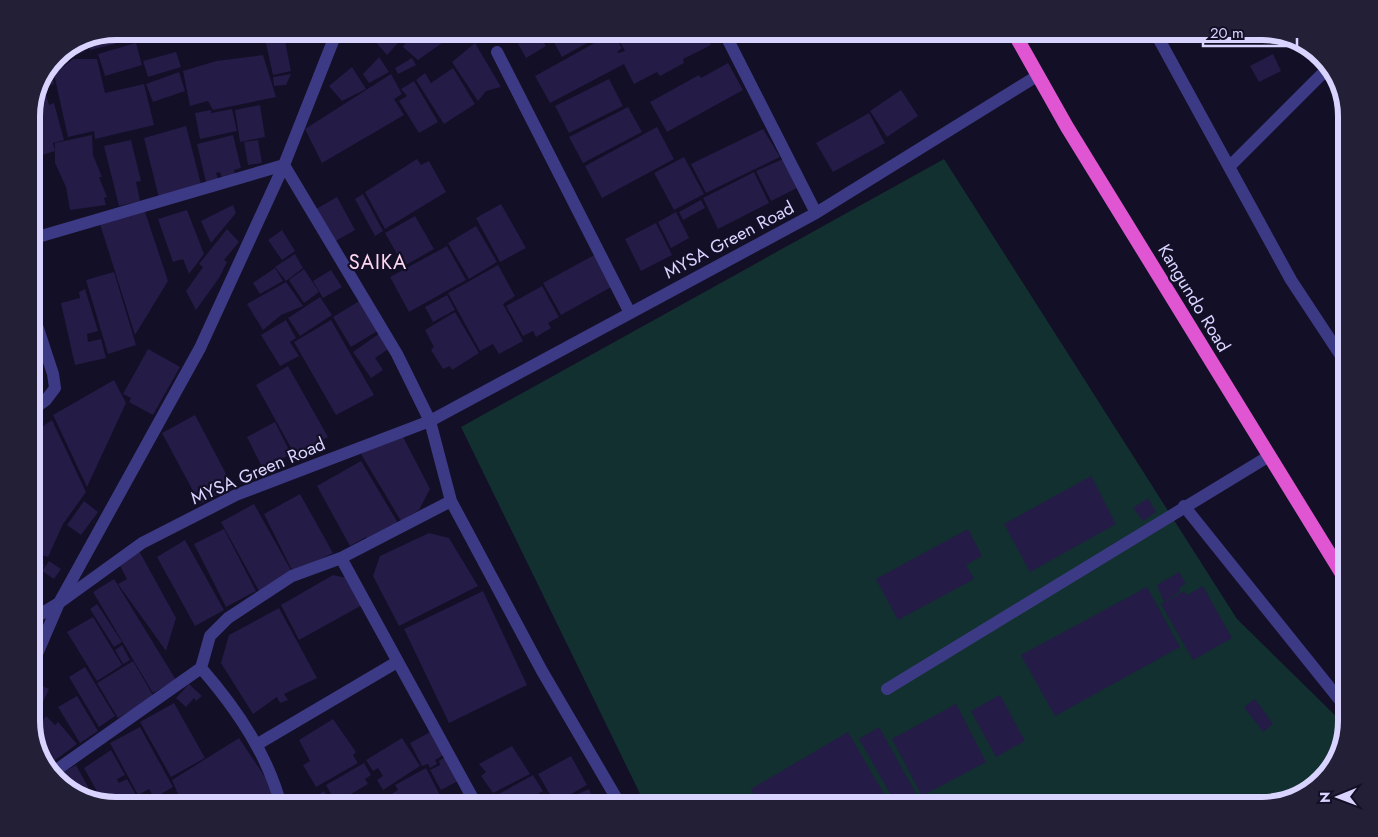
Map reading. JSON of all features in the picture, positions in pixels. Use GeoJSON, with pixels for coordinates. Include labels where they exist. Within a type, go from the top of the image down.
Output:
{"type":"FeatureCollection","features":[{"type":"Feature","properties":{"kind":"highway","name":"Kangundo Road"},"geometry":{"type":"LineString","coordinates":[[1018,40],[1037,76],[1338,567]]}},
{"type":"Feature","properties":{"kind":"street"},"geometry":{"type":"LineString","coordinates":[[40,647],[59,604],[200,348],[284,165],[333,40]]}},
{"type":"Feature","properties":{"kind":"street"},"geometry":{"type":"LineString","coordinates":[[727,40],[816,213]]}},
{"type":"Feature","properties":{"kind":"street"},"geometry":{"type":"LineString","coordinates":[[1159,40],[1291,280],[1338,351]]}},
{"type":"Feature","properties":{"kind":"street"},"geometry":{"type":"LineString","coordinates":[[497,52],[630,313]]}},
{"type":"Feature","properties":{"kind":"street"},"geometry":{"type":"LineString","coordinates":[[1229,167],[1324,72]]}},
{"type":"Feature","properties":{"kind":"street","name":"MYSA Green Road"},"geometry":{"type":"LineString","coordinates":[[40,615],[59,604],[142,543],[236,495],[430,420],[816,213],[1037,76]]}},
{"type":"Feature","properties":{"kind":"street"},"geometry":{"type":"LineString","coordinates":[[40,236],[284,165]]}},
{"type":"Feature","properties":{"kind":"street"},"geometry":{"type":"LineString","coordinates":[[284,165],[397,354],[430,420],[451,501],[542,671],[615,797]]}},
{"type":"Feature","properties":{"kind":"street"},"geometry":{"type":"LineString","coordinates":[[40,334],[53,374],[55,388],[40,404]]}},
{"type":"Feature","properties":{"kind":"street"},"geometry":{"type":"LineString","coordinates":[[887,689],[1184,506],[1269,456]]}},
{"type":"Feature","properties":{"kind":"street"},"geometry":{"type":"LineString","coordinates":[[58,769],[201,668],[210,636],[228,618],[292,576],[340,558],[451,501]]}},
{"type":"Feature","properties":{"kind":"street"},"geometry":{"type":"LineString","coordinates":[[1184,506],[1338,698]]}},
{"type":"Feature","properties":{"kind":"street"},"geometry":{"type":"LineString","coordinates":[[340,558],[472,797]]}},
{"type":"Feature","properties":{"kind":"street"},"geometry":{"type":"LineString","coordinates":[[256,745],[397,662]]}},
{"type":"Feature","properties":{"kind":"street"},"geometry":{"type":"LineString","coordinates":[[201,668],[231,702],[275,781],[279,797]]}},
{"type":"Feature","properties":{"kind":"green space"},"geometry":{"type":"Polygon","coordinates":[[[944,159],[1237,619],[1338,718],[1335,741],[1328,759],[1318,772],[1313,772],[1313,777],[1300,787],[1282,794],[1262,797],[642,797],[461,427],[944,159]]]}},
{"type":"Feature","properties":{"kind":"building"},"geometry":{"type":"Polygon","coordinates":[[[131,40],[90,50],[89,45],[101,41],[131,40]]]}},
{"type":"Feature","properties":{"kind":"building"},"geometry":{"type":"Polygon","coordinates":[[[265,40],[285,40],[291,71],[273,75],[265,40]]]}},
{"type":"Feature","properties":{"kind":"building"},"geometry":{"type":"Polygon","coordinates":[[[374,40],[400,40],[387,55],[374,40]]]}},
{"type":"Feature","properties":{"kind":"building"},"geometry":{"type":"Polygon","coordinates":[[[407,40],[446,40],[418,60],[403,47],[407,40]]]}},
{"type":"Feature","properties":{"kind":"building"},"geometry":{"type":"Polygon","coordinates":[[[520,40],[542,40],[546,46],[526,58],[517,42],[520,40]]]}},
{"type":"Feature","properties":{"kind":"building"},"geometry":{"type":"Polygon","coordinates":[[[553,40],[592,40],[562,57],[553,40]]]}},
{"type":"Feature","properties":{"kind":"building"},"geometry":{"type":"Polygon","coordinates":[[[600,40],[617,40],[622,48],[617,52],[625,51],[619,40],[708,40],[711,45],[683,59],[684,63],[660,76],[657,72],[634,84],[624,64],[550,103],[535,76],[600,40]]]}},
{"type":"Feature","properties":{"kind":"building"},"geometry":{"type":"Polygon","coordinates":[[[136,43],[142,65],[105,76],[98,54],[136,43]]]}},
{"type":"Feature","properties":{"kind":"building"},"geometry":{"type":"Polygon","coordinates":[[[475,43],[501,87],[486,91],[478,101],[452,62],[475,43]]]}},
{"type":"Feature","properties":{"kind":"building"},"geometry":{"type":"Polygon","coordinates":[[[83,48],[84,52],[72,54],[83,48]]]}},
{"type":"Feature","properties":{"kind":"building"},"geometry":{"type":"Polygon","coordinates":[[[176,52],[181,67],[148,77],[143,61],[176,52]]]}},
{"type":"Feature","properties":{"kind":"building"},"geometry":{"type":"Polygon","coordinates":[[[1273,54],[1281,71],[1259,82],[1250,66],[1273,54]]]}},
{"type":"Feature","properties":{"kind":"building"},"geometry":{"type":"Polygon","coordinates":[[[263,55],[276,97],[213,110],[208,101],[190,106],[183,71],[216,61],[263,55]]]}},
{"type":"Feature","properties":{"kind":"building"},"geometry":{"type":"Polygon","coordinates":[[[379,57],[389,72],[369,83],[363,74],[379,57]]]}},
{"type":"Feature","properties":{"kind":"building"},"geometry":{"type":"Polygon","coordinates":[[[412,58],[416,65],[398,74],[395,68],[412,58]]]}},
{"type":"Feature","properties":{"kind":"building"},"geometry":{"type":"Polygon","coordinates":[[[73,59],[97,59],[105,93],[144,84],[154,125],[95,139],[94,131],[68,137],[54,74],[73,59]]]}},
{"type":"Feature","properties":{"kind":"building"},"geometry":{"type":"Polygon","coordinates":[[[728,63],[743,90],[667,132],[650,102],[699,75],[701,78],[728,63]]]}},
{"type":"Feature","properties":{"kind":"building"},"geometry":{"type":"Polygon","coordinates":[[[352,67],[366,89],[342,101],[329,86],[352,67]]]}},
{"type":"Feature","properties":{"kind":"building"},"geometry":{"type":"Polygon","coordinates":[[[453,68],[475,104],[444,124],[416,80],[425,73],[431,83],[453,68]]]}},
{"type":"Feature","properties":{"kind":"building"},"geometry":{"type":"Polygon","coordinates":[[[179,72],[185,91],[153,102],[146,84],[179,72]]]}},
{"type":"Feature","properties":{"kind":"building"},"geometry":{"type":"Polygon","coordinates":[[[291,74],[286,85],[274,86],[273,77],[291,74]]]}},
{"type":"Feature","properties":{"kind":"building"},"geometry":{"type":"Polygon","coordinates":[[[391,74],[402,94],[394,99],[404,115],[322,163],[305,129],[391,74]]]}},
{"type":"Feature","properties":{"kind":"building"},"geometry":{"type":"Polygon","coordinates":[[[52,75],[54,84],[46,86],[52,75]]]}},
{"type":"Feature","properties":{"kind":"building"},"geometry":{"type":"Polygon","coordinates":[[[609,79],[623,106],[569,133],[555,106],[609,79]]]}},
{"type":"Feature","properties":{"kind":"building"},"geometry":{"type":"Polygon","coordinates":[[[414,81],[438,122],[419,133],[399,101],[407,96],[401,89],[414,81]]]}},
{"type":"Feature","properties":{"kind":"building"},"geometry":{"type":"Polygon","coordinates":[[[45,90],[49,105],[54,103],[64,140],[53,143],[55,151],[40,156],[40,111],[45,90]]]}},
{"type":"Feature","properties":{"kind":"building"},"geometry":{"type":"Polygon","coordinates":[[[901,90],[918,116],[887,137],[870,111],[901,90]]]}},
{"type":"Feature","properties":{"kind":"building"},"geometry":{"type":"Polygon","coordinates":[[[260,105],[265,137],[240,142],[235,110],[260,105]]]}},
{"type":"Feature","properties":{"kind":"building"},"geometry":{"type":"Polygon","coordinates":[[[628,107],[642,132],[583,163],[569,137],[628,107]]]}},
{"type":"Feature","properties":{"kind":"building"},"geometry":{"type":"Polygon","coordinates":[[[232,109],[237,131],[200,139],[195,113],[211,110],[211,113],[232,109]]]}},
{"type":"Feature","properties":{"kind":"building"},"geometry":{"type":"Polygon","coordinates":[[[869,113],[885,143],[833,172],[816,143],[869,113]]]}},
{"type":"Feature","properties":{"kind":"building"},"geometry":{"type":"Polygon","coordinates":[[[186,126],[202,188],[159,198],[144,138],[186,126]]]}},
{"type":"Feature","properties":{"kind":"building"},"geometry":{"type":"Polygon","coordinates":[[[657,127],[674,159],[602,198],[585,166],[657,127]]]}},
{"type":"Feature","properties":{"kind":"building"},"geometry":{"type":"Polygon","coordinates":[[[763,129],[780,157],[706,193],[691,164],[763,129]]]}},
{"type":"Feature","properties":{"kind":"building"},"geometry":{"type":"Polygon","coordinates":[[[92,135],[93,155],[102,177],[99,177],[107,197],[104,198],[106,205],[70,210],[66,187],[55,163],[55,143],[92,135]]]}},
{"type":"Feature","properties":{"kind":"building"},"geometry":{"type":"Polygon","coordinates":[[[233,135],[241,168],[234,170],[235,174],[222,178],[220,172],[216,173],[218,179],[206,182],[197,144],[233,135]]]}},
{"type":"Feature","properties":{"kind":"building"},"geometry":{"type":"Polygon","coordinates":[[[131,140],[141,181],[136,182],[140,201],[119,206],[104,146],[131,140]]]}},
{"type":"Feature","properties":{"kind":"building"},"geometry":{"type":"Polygon","coordinates":[[[258,140],[262,163],[248,165],[244,142],[258,140]]]}},
{"type":"Feature","properties":{"kind":"building"},"geometry":{"type":"Polygon","coordinates":[[[684,157],[704,194],[674,210],[654,173],[684,157]]]}},
{"type":"Feature","properties":{"kind":"building"},"geometry":{"type":"Polygon","coordinates":[[[417,159],[421,165],[429,161],[446,192],[385,229],[365,192],[417,159]]]}},
{"type":"Feature","properties":{"kind":"building"},"geometry":{"type":"Polygon","coordinates":[[[783,159],[797,188],[771,201],[756,171],[783,159]]]}},
{"type":"Feature","properties":{"kind":"building"},"geometry":{"type":"Polygon","coordinates":[[[754,172],[769,203],[718,229],[703,198],[754,172]]]}},
{"type":"Feature","properties":{"kind":"building"},"geometry":{"type":"Polygon","coordinates":[[[363,194],[383,231],[375,236],[355,199],[363,194]]]}},
{"type":"Feature","properties":{"kind":"building"},"geometry":{"type":"Polygon","coordinates":[[[337,197],[355,230],[334,242],[316,209],[337,197]]]}},
{"type":"Feature","properties":{"kind":"building"},"geometry":{"type":"Polygon","coordinates":[[[701,200],[705,208],[683,220],[679,212],[701,200]]]}},
{"type":"Feature","properties":{"kind":"building"},"geometry":{"type":"Polygon","coordinates":[[[501,204],[526,248],[500,262],[476,218],[501,204]]]}},
{"type":"Feature","properties":{"kind":"building"},"geometry":{"type":"Polygon","coordinates":[[[233,205],[236,213],[211,243],[201,221],[233,205]]]}},
{"type":"Feature","properties":{"kind":"building"},"geometry":{"type":"Polygon","coordinates":[[[144,209],[168,281],[135,335],[99,221],[144,209]]]}},
{"type":"Feature","properties":{"kind":"building"},"geometry":{"type":"Polygon","coordinates":[[[187,210],[204,254],[189,274],[183,259],[173,262],[158,219],[187,210]]]}},
{"type":"Feature","properties":{"kind":"building"},"geometry":{"type":"Polygon","coordinates":[[[676,212],[689,238],[671,248],[658,222],[676,212]]]}},
{"type":"Feature","properties":{"kind":"building"},"geometry":{"type":"Polygon","coordinates":[[[415,216],[434,249],[404,266],[385,233],[415,216]]]}},
{"type":"Feature","properties":{"kind":"building"},"geometry":{"type":"Polygon","coordinates":[[[656,223],[672,255],[641,271],[625,239],[656,223]]]}},
{"type":"Feature","properties":{"kind":"building"},"geometry":{"type":"Polygon","coordinates":[[[476,226],[497,262],[469,279],[448,243],[476,226]]]}},
{"type":"Feature","properties":{"kind":"building"},"geometry":{"type":"Polygon","coordinates":[[[227,229],[239,242],[224,260],[227,262],[219,278],[196,310],[186,291],[203,267],[199,264],[227,229]]]}},
{"type":"Feature","properties":{"kind":"building"},"geometry":{"type":"Polygon","coordinates":[[[282,230],[295,251],[282,260],[268,240],[282,230]]]}},
{"type":"Feature","properties":{"kind":"building"},"geometry":{"type":"Polygon","coordinates":[[[447,246],[466,280],[409,312],[390,277],[447,246]]]}},
{"type":"Feature","properties":{"kind":"building"},"geometry":{"type":"Polygon","coordinates":[[[295,254],[303,268],[286,281],[275,267],[295,254]]]}},
{"type":"Feature","properties":{"kind":"building"},"geometry":{"type":"Polygon","coordinates":[[[596,254],[613,286],[561,315],[543,283],[596,254]]]}},
{"type":"Feature","properties":{"kind":"building"},"geometry":{"type":"Polygon","coordinates":[[[498,265],[515,296],[503,304],[523,341],[499,354],[493,344],[480,351],[448,293],[498,265]]]}},
{"type":"Feature","properties":{"kind":"building"},"geometry":{"type":"Polygon","coordinates":[[[275,268],[283,281],[260,294],[253,283],[275,268]]]}},
{"type":"Feature","properties":{"kind":"building"},"geometry":{"type":"Polygon","coordinates":[[[304,269],[319,292],[304,303],[289,280],[304,269]]]}},
{"type":"Feature","properties":{"kind":"building"},"geometry":{"type":"Polygon","coordinates":[[[331,270],[342,287],[323,298],[313,281],[331,270]]]}},
{"type":"Feature","properties":{"kind":"building"},"geometry":{"type":"Polygon","coordinates":[[[114,272],[136,345],[108,354],[86,280],[114,272]]]}},
{"type":"Feature","properties":{"kind":"building"},"geometry":{"type":"Polygon","coordinates":[[[286,282],[303,306],[281,315],[263,330],[247,304],[286,282]]]}},
{"type":"Feature","properties":{"kind":"building"},"geometry":{"type":"Polygon","coordinates":[[[542,286],[559,317],[548,323],[551,328],[536,337],[533,331],[523,336],[506,306],[542,286]]]}},
{"type":"Feature","properties":{"kind":"building"},"geometry":{"type":"Polygon","coordinates":[[[85,289],[98,331],[87,334],[88,342],[101,339],[106,358],[75,365],[61,303],[80,298],[79,292],[85,289]]]}},
{"type":"Feature","properties":{"kind":"building"},"geometry":{"type":"Polygon","coordinates":[[[447,295],[455,310],[433,322],[425,307],[447,295]]]}},
{"type":"Feature","properties":{"kind":"building"},"geometry":{"type":"Polygon","coordinates":[[[320,297],[332,315],[300,336],[288,318],[320,297]]]}},
{"type":"Feature","properties":{"kind":"building"},"geometry":{"type":"Polygon","coordinates":[[[361,300],[379,330],[351,347],[333,317],[361,300]]]}},
{"type":"Feature","properties":{"kind":"building"},"geometry":{"type":"Polygon","coordinates":[[[455,312],[479,353],[452,370],[450,366],[443,369],[431,350],[434,347],[425,330],[455,312]]]}},
{"type":"Feature","properties":{"kind":"building"},"geometry":{"type":"Polygon","coordinates":[[[286,320],[296,338],[290,342],[299,356],[280,366],[261,335],[286,320]]]}},
{"type":"Feature","properties":{"kind":"building"},"geometry":{"type":"Polygon","coordinates":[[[331,320],[374,395],[336,415],[294,342],[331,320]]]}},
{"type":"Feature","properties":{"kind":"building"},"geometry":{"type":"Polygon","coordinates":[[[380,333],[390,348],[375,358],[383,370],[371,378],[353,352],[380,333]]]}},
{"type":"Feature","properties":{"kind":"building"},"geometry":{"type":"Polygon","coordinates":[[[148,349],[180,367],[153,415],[129,402],[131,398],[123,394],[148,349]]]}},
{"type":"Feature","properties":{"kind":"building"},"geometry":{"type":"Polygon","coordinates":[[[288,366],[328,437],[295,455],[256,385],[288,366]]]}},
{"type":"Feature","properties":{"kind":"building"},"geometry":{"type":"Polygon","coordinates":[[[40,367],[43,380],[40,388],[40,367]]]}},
{"type":"Feature","properties":{"kind":"building"},"geometry":{"type":"Polygon","coordinates":[[[114,380],[126,403],[87,487],[53,415],[114,380]]]}},
{"type":"Feature","properties":{"kind":"building"},"geometry":{"type":"Polygon","coordinates":[[[195,415],[233,487],[200,504],[162,433],[195,415]]]}},
{"type":"Feature","properties":{"kind":"building"},"geometry":{"type":"Polygon","coordinates":[[[52,420],[86,492],[63,524],[48,557],[42,555],[40,550],[40,429],[52,420]]]}},
{"type":"Feature","properties":{"kind":"building"},"geometry":{"type":"Polygon","coordinates":[[[275,422],[291,454],[263,469],[247,437],[275,422]]]}},
{"type":"Feature","properties":{"kind":"building"},"geometry":{"type":"Polygon","coordinates":[[[401,433],[430,489],[419,510],[401,521],[361,454],[401,433]]]}},
{"type":"Feature","properties":{"kind":"building"},"geometry":{"type":"Polygon","coordinates":[[[361,461],[398,523],[368,541],[366,537],[350,546],[317,486],[361,461]]]}},
{"type":"Feature","properties":{"kind":"building"},"geometry":{"type":"Polygon","coordinates":[[[1091,476],[1116,524],[1030,572],[1004,524],[1091,476]]]}},
{"type":"Feature","properties":{"kind":"building"},"geometry":{"type":"Polygon","coordinates":[[[300,494],[333,553],[293,572],[264,514],[300,494]]]}},
{"type":"Feature","properties":{"kind":"building"},"geometry":{"type":"Polygon","coordinates":[[[1148,498],[1156,512],[1143,521],[1133,508],[1148,498]]]}},
{"type":"Feature","properties":{"kind":"building"},"geometry":{"type":"Polygon","coordinates":[[[84,501],[98,512],[81,535],[67,525],[84,501]]]}},
{"type":"Feature","properties":{"kind":"building"},"geometry":{"type":"Polygon","coordinates":[[[254,504],[292,572],[259,591],[221,522],[254,504]]]}},
{"type":"Feature","properties":{"kind":"building"},"geometry":{"type":"Polygon","coordinates":[[[224,529],[256,591],[226,607],[194,544],[224,529]]]}},
{"type":"Feature","properties":{"kind":"building"},"geometry":{"type":"Polygon","coordinates":[[[968,529],[982,556],[966,565],[974,579],[898,620],[876,579],[968,529]]]}},
{"type":"Feature","properties":{"kind":"building"},"geometry":{"type":"Polygon","coordinates":[[[429,533],[449,538],[478,586],[399,626],[373,576],[380,556],[429,533]]]}},
{"type":"Feature","properties":{"kind":"building"},"geometry":{"type":"Polygon","coordinates":[[[185,540],[224,610],[195,626],[157,557],[185,540]]]}},
{"type":"Feature","properties":{"kind":"building"},"geometry":{"type":"Polygon","coordinates":[[[138,549],[176,618],[166,651],[118,584],[127,579],[118,562],[138,549]]]}},
{"type":"Feature","properties":{"kind":"building"},"geometry":{"type":"Polygon","coordinates":[[[40,558],[44,566],[40,573],[40,558]]]}},
{"type":"Feature","properties":{"kind":"building"},"geometry":{"type":"Polygon","coordinates":[[[49,561],[61,569],[54,579],[42,571],[49,561]]]}},
{"type":"Feature","properties":{"kind":"building"},"geometry":{"type":"Polygon","coordinates":[[[1179,572],[1186,584],[1179,588],[1180,591],[1164,602],[1157,585],[1179,572]]]}},
{"type":"Feature","properties":{"kind":"building"},"geometry":{"type":"Polygon","coordinates":[[[333,575],[351,579],[364,604],[299,640],[281,605],[333,575]]]}},
{"type":"Feature","properties":{"kind":"building"},"geometry":{"type":"Polygon","coordinates":[[[114,579],[176,680],[153,693],[93,592],[114,579]]]}},
{"type":"Feature","properties":{"kind":"building"},"geometry":{"type":"Polygon","coordinates":[[[1203,586],[1232,638],[1193,660],[1161,604],[1184,591],[1187,595],[1203,586]]]}},
{"type":"Feature","properties":{"kind":"building"},"geometry":{"type":"Polygon","coordinates":[[[1147,587],[1180,647],[1055,716],[1021,655],[1147,587]]]}},
{"type":"Feature","properties":{"kind":"building"},"geometry":{"type":"Polygon","coordinates":[[[483,591],[527,685],[449,723],[404,629],[483,591]]]}},
{"type":"Feature","properties":{"kind":"building"},"geometry":{"type":"Polygon","coordinates":[[[97,604],[122,642],[114,647],[90,609],[97,604]]]}},
{"type":"Feature","properties":{"kind":"building"},"geometry":{"type":"Polygon","coordinates":[[[279,608],[317,678],[284,694],[288,700],[280,703],[277,697],[253,714],[221,663],[229,635],[279,608]]]}},
{"type":"Feature","properties":{"kind":"building"},"geometry":{"type":"Polygon","coordinates":[[[93,617],[122,665],[97,681],[67,632],[93,617]]]}},
{"type":"Feature","properties":{"kind":"building"},"geometry":{"type":"Polygon","coordinates":[[[122,645],[130,660],[123,664],[115,650],[122,645]]]}},
{"type":"Feature","properties":{"kind":"building"},"geometry":{"type":"Polygon","coordinates":[[[133,661],[154,697],[118,718],[97,683],[133,661]]]}},
{"type":"Feature","properties":{"kind":"building"},"geometry":{"type":"Polygon","coordinates":[[[85,667],[115,716],[99,727],[69,677],[85,667]]]}},
{"type":"Feature","properties":{"kind":"building"},"geometry":{"type":"Polygon","coordinates":[[[189,684],[202,696],[196,701],[194,698],[186,707],[176,698],[189,684]]]}},
{"type":"Feature","properties":{"kind":"building"},"geometry":{"type":"Polygon","coordinates":[[[40,685],[49,689],[40,709],[40,685]]]}},
{"type":"Feature","properties":{"kind":"building"},"geometry":{"type":"Polygon","coordinates":[[[1000,695],[1025,741],[996,757],[971,711],[1000,695]]]}},
{"type":"Feature","properties":{"kind":"building"},"geometry":{"type":"Polygon","coordinates":[[[77,696],[98,731],[80,743],[58,707],[77,696]]]}},
{"type":"Feature","properties":{"kind":"building"},"geometry":{"type":"Polygon","coordinates":[[[1255,699],[1273,724],[1263,732],[1244,707],[1255,699]]]}},
{"type":"Feature","properties":{"kind":"building"},"geometry":{"type":"Polygon","coordinates":[[[174,703],[205,758],[171,777],[140,722],[174,703]]]}},
{"type":"Feature","properties":{"kind":"building"},"geometry":{"type":"Polygon","coordinates":[[[956,704],[986,762],[922,796],[892,739],[956,704]]]}},
{"type":"Feature","properties":{"kind":"building"},"geometry":{"type":"Polygon","coordinates":[[[46,716],[55,725],[58,722],[77,744],[52,762],[44,746],[40,724],[46,716]]]}},
{"type":"Feature","properties":{"kind":"building"},"geometry":{"type":"Polygon","coordinates":[[[333,719],[356,752],[353,755],[358,763],[316,787],[303,765],[310,761],[299,740],[333,719]]]}},
{"type":"Feature","properties":{"kind":"building"},"geometry":{"type":"Polygon","coordinates":[[[140,727],[173,787],[156,797],[153,797],[149,789],[138,795],[110,743],[140,727]]]}},
{"type":"Feature","properties":{"kind":"building"},"geometry":{"type":"Polygon","coordinates":[[[879,727],[917,795],[913,797],[892,797],[859,739],[879,727]]]}},
{"type":"Feature","properties":{"kind":"building"},"geometry":{"type":"Polygon","coordinates":[[[432,731],[444,755],[435,760],[437,764],[430,768],[428,764],[422,766],[410,743],[432,731]]]}},
{"type":"Feature","properties":{"kind":"building"},"geometry":{"type":"Polygon","coordinates":[[[848,732],[886,797],[755,797],[751,789],[848,732]]]}},
{"type":"Feature","properties":{"kind":"building"},"geometry":{"type":"Polygon","coordinates":[[[239,738],[275,792],[273,797],[179,797],[172,780],[239,738]]]}},
{"type":"Feature","properties":{"kind":"building"},"geometry":{"type":"Polygon","coordinates":[[[402,738],[420,766],[383,790],[377,780],[383,776],[378,768],[373,771],[366,760],[402,738]]]}},
{"type":"Feature","properties":{"kind":"building"},"geometry":{"type":"Polygon","coordinates":[[[512,746],[530,774],[493,793],[481,776],[486,772],[479,764],[512,746]]]}},
{"type":"Feature","properties":{"kind":"building"},"geometry":{"type":"Polygon","coordinates":[[[111,750],[125,775],[117,779],[119,783],[127,779],[137,797],[99,795],[84,768],[111,750]]]}},
{"type":"Feature","properties":{"kind":"building"},"geometry":{"type":"Polygon","coordinates":[[[571,756],[587,785],[566,797],[551,797],[538,774],[571,756]]]}},
{"type":"Feature","properties":{"kind":"building"},"geometry":{"type":"Polygon","coordinates":[[[445,757],[458,781],[441,790],[430,770],[440,765],[439,761],[445,757]]]}},
{"type":"Feature","properties":{"kind":"building"},"geometry":{"type":"Polygon","coordinates":[[[364,763],[371,775],[365,779],[368,784],[346,797],[333,797],[326,785],[364,763]]]}},
{"type":"Feature","properties":{"kind":"building"},"geometry":{"type":"Polygon","coordinates":[[[76,765],[91,792],[78,787],[61,774],[76,765]]]}},
{"type":"Feature","properties":{"kind":"building"},"geometry":{"type":"Polygon","coordinates":[[[426,768],[441,797],[391,797],[390,795],[398,790],[395,785],[426,768]]]}},
{"type":"Feature","properties":{"kind":"building"},"geometry":{"type":"Polygon","coordinates":[[[533,775],[543,791],[533,797],[493,797],[533,775]]]}},
{"type":"Feature","properties":{"kind":"building"},"geometry":{"type":"Polygon","coordinates":[[[589,789],[592,797],[571,797],[589,789]]]}},
{"type":"Feature","properties":{"kind":"building"},"geometry":{"type":"Polygon","coordinates":[[[324,791],[328,797],[315,797],[324,791]]]}},
{"type":"Feature","properties":{"kind":"building"},"geometry":{"type":"Polygon","coordinates":[[[467,791],[470,797],[456,797],[467,791]]]}},
{"type":"Feature","properties":{"kind":"district","name":"SAIKA"},"geometry":{"type":"Point","coordinates":[378,262]}}]}
